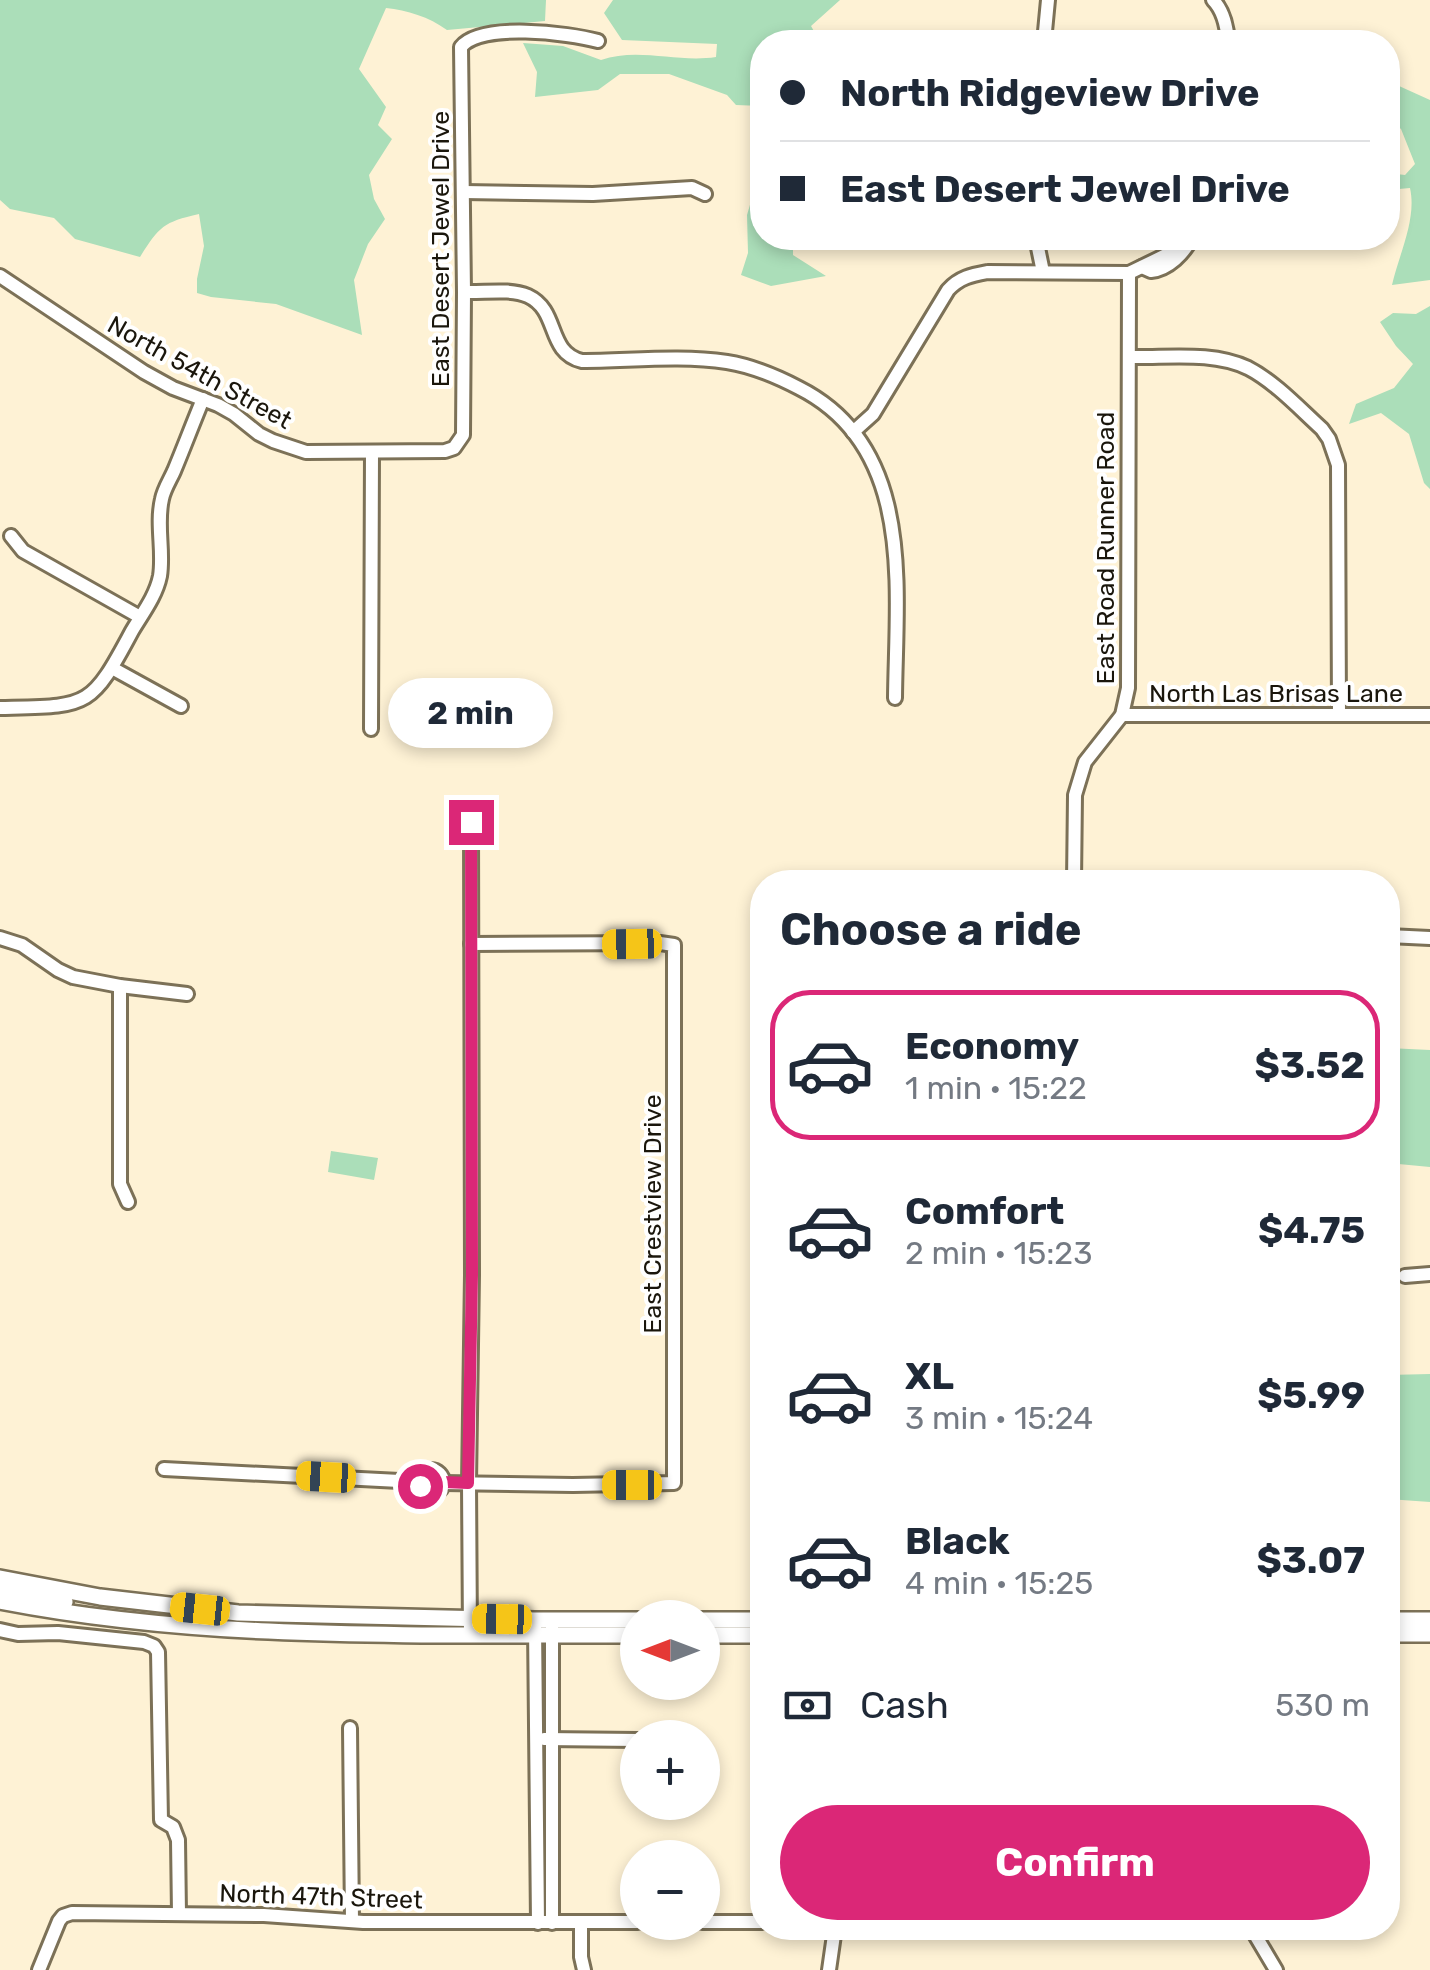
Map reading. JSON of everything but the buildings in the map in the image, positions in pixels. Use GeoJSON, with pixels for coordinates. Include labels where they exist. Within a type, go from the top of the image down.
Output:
{"type":"FeatureCollection","features":[{"type":"Feature","properties":{"kind":"main road"},"geometry":{"type":"LineString","coordinates":[[0,1578],[130,1601],[238,1613],[470,1618],[620,1634]]}},
{"type":"Feature","properties":{"kind":"main road"},"geometry":{"type":"LineString","coordinates":[[0,1590],[96,1608],[121,1621]]}},
{"type":"Feature","properties":{"kind":"main road"},"geometry":{"type":"LineString","coordinates":[[0,1602],[121,1621],[296,1634],[470,1636],[620,1622]]}},
{"type":"Feature","properties":{"kind":"main road"},"geometry":{"type":"LineString","coordinates":[[720,1620],[750,1620]]}},
{"type":"Feature","properties":{"kind":"main road"},"geometry":{"type":"LineString","coordinates":[[1400,1620],[1430,1620]]}},
{"type":"Feature","properties":{"kind":"main road"},"geometry":{"type":"LineString","coordinates":[[1400,1634],[1430,1634]]}},
{"type":"Feature","properties":{"kind":"main road"},"geometry":{"type":"LineString","coordinates":[[720,1635],[750,1635]]}},
{"type":"Feature","properties":{"kind":"street"},"geometry":{"type":"LineString","coordinates":[[1045,30],[1048,0]]}},
{"type":"Feature","properties":{"kind":"street"},"geometry":{"type":"LineString","coordinates":[[1213,0],[1225,30]]}},
{"type":"Feature","properties":{"kind":"street","name":"East Desert Jewel Drive"},"geometry":{"type":"LineString","coordinates":[[454,448],[463,435],[461,48],[468,39],[487,34],[598,41]]}},
{"type":"Feature","properties":{"kind":"street"},"geometry":{"type":"LineString","coordinates":[[464,192],[593,194],[692,188],[705,194]]}},
{"type":"Feature","properties":{"kind":"street"},"geometry":{"type":"LineString","coordinates":[[1038,250],[1042,272]]}},
{"type":"Feature","properties":{"kind":"street"},"geometry":{"type":"LineString","coordinates":[[1135,270],[1170,250]]}},
{"type":"Feature","properties":{"kind":"street"},"geometry":{"type":"LineString","coordinates":[[853,432],[873,414],[948,290],[966,276],[988,272],[1151,271],[1168,265],[1183,250]]}},
{"type":"Feature","properties":{"kind":"street","name":"East Road Runner Road"},"geometry":{"type":"LineString","coordinates":[[1074,870],[1075,795],[1080,770],[1122,716],[1128,688],[1129,358],[1135,270]]}},
{"type":"Feature","properties":{"kind":"street","name":"North 54th Street"},"geometry":{"type":"LineString","coordinates":[[0,276],[144,372],[234,414],[258,434],[287,447],[306,452],[454,448]]}},
{"type":"Feature","properties":{"kind":"street"},"geometry":{"type":"LineString","coordinates":[[464,292],[525,294],[542,304],[561,350],[571,358],[709,360],[752,367],[806,392],[828,407],[853,432],[882,484],[893,526],[896,698]]}},
{"type":"Feature","properties":{"kind":"street"},"geometry":{"type":"LineString","coordinates":[[1129,358],[1211,358],[1237,364],[1261,376],[1329,438],[1338,465],[1338,716]]}},
{"type":"Feature","properties":{"kind":"street"},"geometry":{"type":"LineString","coordinates":[[0,708],[76,704],[90,696],[112,668],[159,580],[162,498],[203,399]]}},
{"type":"Feature","properties":{"kind":"street"},"geometry":{"type":"LineString","coordinates":[[371,729],[372,452]]}},
{"type":"Feature","properties":{"kind":"street"},"geometry":{"type":"LineString","coordinates":[[11,536],[24,552],[140,617]]}},
{"type":"Feature","properties":{"kind":"street"},"geometry":{"type":"LineString","coordinates":[[112,668],[180,706]]}},
{"type":"Feature","properties":{"kind":"street","name":"North Las Brisas Lane"},"geometry":{"type":"LineString","coordinates":[[1122,716],[1430,715]]}},
{"type":"Feature","properties":{"kind":"street"},"geometry":{"type":"LineString","coordinates":[[470,1636],[471,822]]}},
{"type":"Feature","properties":{"kind":"street"},"geometry":{"type":"LineString","coordinates":[[1400,937],[1430,938]]}},
{"type":"Feature","properties":{"kind":"street"},"geometry":{"type":"LineString","coordinates":[[0,938],[22,944],[74,977],[186,994]]}},
{"type":"Feature","properties":{"kind":"street","name":"East Crestview Drive"},"geometry":{"type":"LineString","coordinates":[[468,1483],[674,1483],[674,946],[472,944]]}},
{"type":"Feature","properties":{"kind":"street"},"geometry":{"type":"LineString","coordinates":[[120,986],[120,1184],[128,1202]]}},
{"type":"Feature","properties":{"kind":"street"},"geometry":{"type":"LineString","coordinates":[[1405,1276],[1430,1274]]}},
{"type":"Feature","properties":{"kind":"street"},"geometry":{"type":"LineString","coordinates":[[164,1469],[419,1482],[429,1494],[437,1493],[443,1482],[468,1483]]}},
{"type":"Feature","properties":{"kind":"street"},"geometry":{"type":"LineString","coordinates":[[544,1628],[552,1739],[552,1923]]}},
{"type":"Feature","properties":{"kind":"street"},"geometry":{"type":"LineString","coordinates":[[538,1923],[536,1740],[544,1628]]}},
{"type":"Feature","properties":{"kind":"street"},"geometry":{"type":"LineString","coordinates":[[0,1630],[18,1634],[58,1633],[154,1646],[160,1659],[160,1820],[173,1828],[178,1840],[179,1914]]}},
{"type":"Feature","properties":{"kind":"street"},"geometry":{"type":"LineString","coordinates":[[350,1728],[352,1921]]}},
{"type":"Feature","properties":{"kind":"street"},"geometry":{"type":"LineString","coordinates":[[536,1740],[620,1740]]}},
{"type":"Feature","properties":{"kind":"street","name":"North 47th Street"},"geometry":{"type":"LineString","coordinates":[[39,1970],[60,1921],[67,1914],[620,1922]]}},
{"type":"Feature","properties":{"kind":"street"},"geometry":{"type":"LineString","coordinates":[[720,1922],[750,1922]]}},
{"type":"Feature","properties":{"kind":"street"},"geometry":{"type":"LineString","coordinates":[[581,1923],[584,1970]]}},
{"type":"Feature","properties":{"kind":"street"},"geometry":{"type":"LineString","coordinates":[[830,1970],[835,1940]]}},
{"type":"Feature","properties":{"kind":"street"},"geometry":{"type":"LineString","coordinates":[[1259,1940],[1276,1970]]}},
{"type":"Feature","properties":{"kind":"green space"},"geometry":{"type":"Polygon","coordinates":[[[0,0],[546,0],[545,21],[447,30],[418,15],[386,8],[359,69],[386,107],[378,125],[392,139],[369,175],[374,199],[385,219],[368,244],[354,280],[362,335],[276,304],[197,293],[204,246],[199,214],[163,227],[140,257],[75,239],[54,218],[10,209],[0,200],[0,0]]]}},
{"type":"Feature","properties":{"kind":"green space"},"geometry":{"type":"Polygon","coordinates":[[[613,0],[840,0],[811,26],[813,30],[750,30],[750,106],[736,105],[727,95],[669,74],[620,74],[598,90],[535,97],[537,72],[523,43],[563,46],[601,60],[629,55],[716,57],[717,44],[622,40],[604,13],[613,0]]]}},
{"type":"Feature","properties":{"kind":"green space"},"geometry":{"type":"Polygon","coordinates":[[[1400,86],[1430,100],[1430,280],[1392,285],[1412,200],[1410,188],[1400,189],[1400,174],[1405,175],[1415,164],[1401,129],[1400,86]]]}},
{"type":"Feature","properties":{"kind":"green space"},"geometry":{"type":"Polygon","coordinates":[[[750,205],[750,250],[793,250],[793,255],[826,276],[771,286],[741,275],[748,253],[750,205]]]}},
{"type":"Feature","properties":{"kind":"green space"},"geometry":{"type":"Polygon","coordinates":[[[1430,306],[1430,489],[1424,483],[1409,434],[1381,413],[1349,424],[1356,404],[1394,388],[1413,364],[1380,322],[1393,313],[1416,314],[1430,306]]]}},
{"type":"Feature","properties":{"kind":"green space"},"geometry":{"type":"Polygon","coordinates":[[[1400,1049],[1430,1050],[1430,1167],[1400,1164],[1400,1049]]]}},
{"type":"Feature","properties":{"kind":"green space"},"geometry":{"type":"Polygon","coordinates":[[[331,1151],[378,1158],[374,1180],[328,1172],[331,1151]]]}},
{"type":"Feature","properties":{"kind":"green space"},"geometry":{"type":"Polygon","coordinates":[[[1430,1374],[1430,1502],[1400,1500],[1400,1375],[1430,1374]]]}},
{"type":"Feature","properties":{"kind":"route"},"geometry":{"type":"LineString","coordinates":[[420,1486],[433,1494],[443,1482],[468,1483],[472,1275],[471,822]]}}]}
